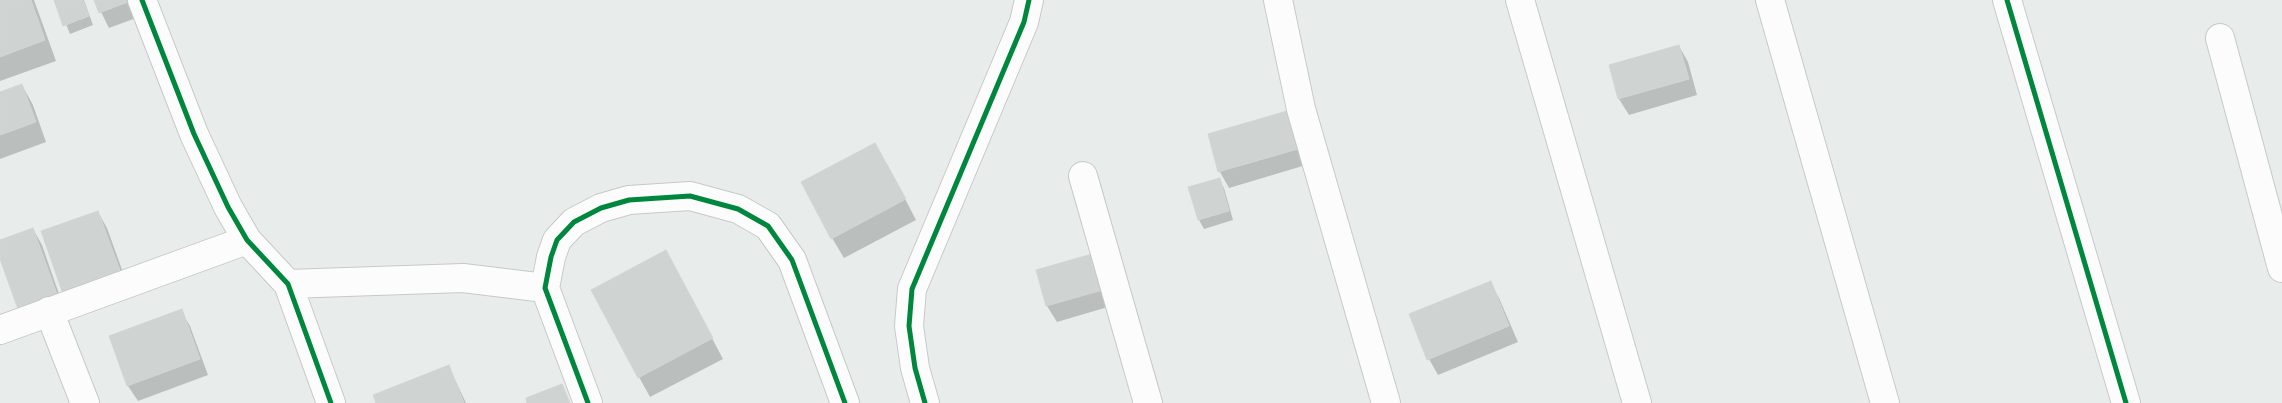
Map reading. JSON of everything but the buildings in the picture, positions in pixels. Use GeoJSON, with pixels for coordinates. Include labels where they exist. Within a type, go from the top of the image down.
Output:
{"type":"FeatureCollection","features":[{"type":"Feature","properties":{"kind":"street"},"geometry":{"type":"LineString","coordinates":[[142,0],[194,134],[228,207],[247,240],[288,284],[331,403]]}},
{"type":"Feature","properties":{"kind":"street"},"geometry":{"type":"LineString","coordinates":[[924,403],[915,368],[909,326],[912,289],[1024,22],[1029,0]]}},
{"type":"Feature","properties":{"kind":"street"},"geometry":{"type":"LineString","coordinates":[[1278,0],[1301,109],[1386,403]]}},
{"type":"Feature","properties":{"kind":"street"},"geometry":{"type":"LineString","coordinates":[[1520,0],[1637,403]]}},
{"type":"Feature","properties":{"kind":"street"},"geometry":{"type":"LineString","coordinates":[[1770,0],[1885,403]]}},
{"type":"Feature","properties":{"kind":"street"},"geometry":{"type":"LineString","coordinates":[[2007,0],[2126,403]]}},
{"type":"Feature","properties":{"kind":"street"},"geometry":{"type":"LineString","coordinates":[[2220,38],[2282,268]]}},
{"type":"Feature","properties":{"kind":"street"},"geometry":{"type":"LineString","coordinates":[[1083,176],[1148,403]]}},
{"type":"Feature","properties":{"kind":"street"},"geometry":{"type":"LineString","coordinates":[[588,403],[545,288],[551,257],[557,240],[574,222],[602,208],[629,200],[690,196],[738,209],[768,226],[792,260],[845,403]]}},
{"type":"Feature","properties":{"kind":"street"},"geometry":{"type":"LineString","coordinates":[[0,330],[247,240]]}},
{"type":"Feature","properties":{"kind":"street"},"geometry":{"type":"LineString","coordinates":[[288,284],[463,278],[545,288]]}},
{"type":"Feature","properties":{"kind":"street"},"geometry":{"type":"LineString","coordinates":[[49,311],[85,403]]}},
{"type":"Feature","properties":{"kind":"cycle path"},"geometry":{"type":"LineString","coordinates":[[142,0],[194,134],[228,207],[247,240],[288,284],[331,403]]}},
{"type":"Feature","properties":{"kind":"cycle path"},"geometry":{"type":"LineString","coordinates":[[925,403],[915,368],[909,326],[912,289],[1024,22],[1029,0]]}},
{"type":"Feature","properties":{"kind":"cycle path"},"geometry":{"type":"LineString","coordinates":[[2007,0],[2126,403]]}},
{"type":"Feature","properties":{"kind":"cycle path"},"geometry":{"type":"LineString","coordinates":[[588,403],[545,288],[551,257],[557,240],[574,222],[601,208],[629,200],[690,196],[738,209],[768,226],[792,260],[845,403]]}}]}
